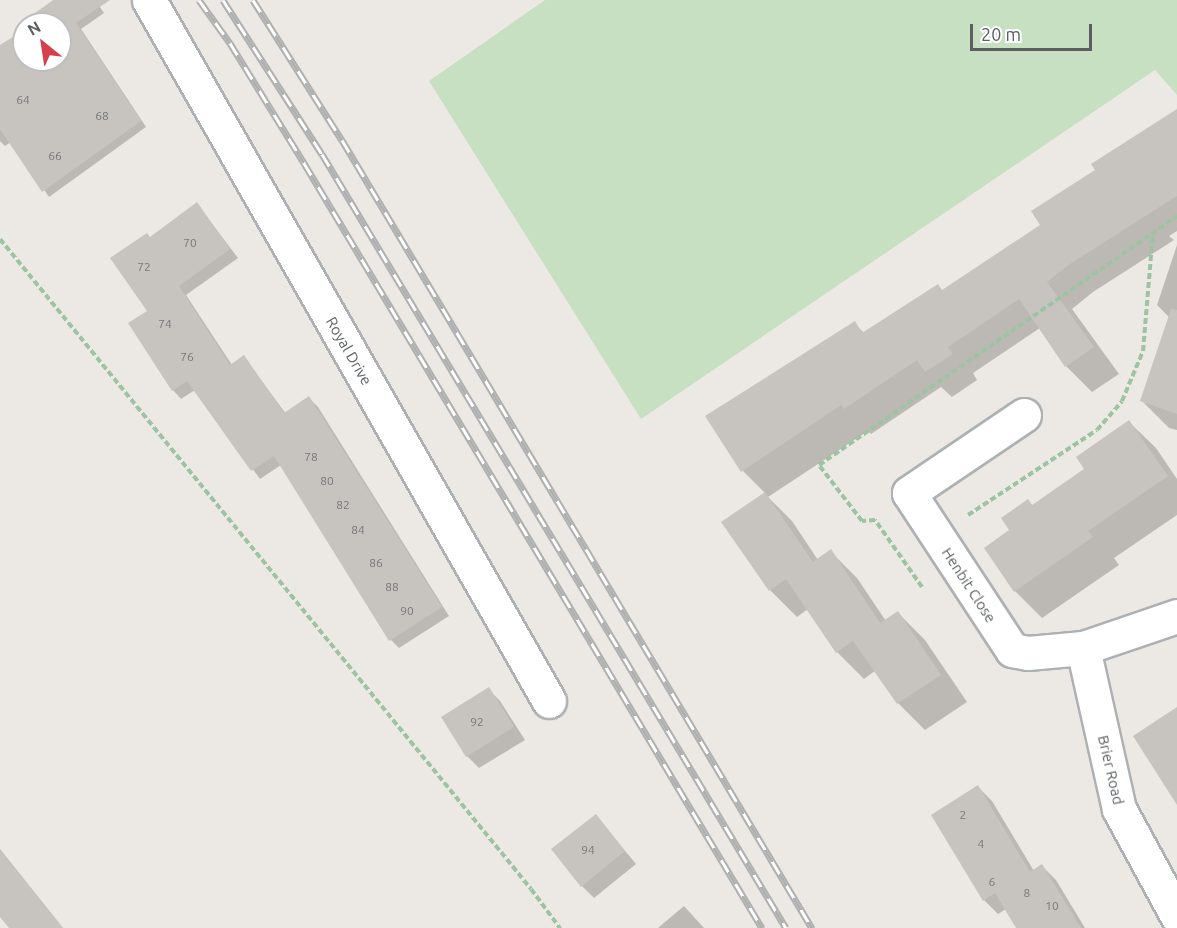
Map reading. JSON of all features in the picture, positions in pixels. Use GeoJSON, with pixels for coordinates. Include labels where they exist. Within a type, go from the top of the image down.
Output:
{"type":"FeatureCollection","features":[{"type":"Feature","properties":{"kind":"street","name":"Royal Drive"},"geometry":{"type":"LineString","coordinates":[[149,0],[549,701]]}},
{"type":"Feature","properties":{"kind":"street","name":"Henbit Close"},"geometry":{"type":"LineString","coordinates":[[1024,415],[909,493],[1012,650],[1028,653],[1083,648],[1177,616]]}},
{"type":"Feature","properties":{"kind":"street","name":"Brier Road"},"geometry":{"type":"LineString","coordinates":[[1083,648],[1119,808],[1177,916]]}},
{"type":"Feature","properties":{"kind":"path"},"geometry":{"type":"LineString","coordinates":[[965,517],[1097,430],[1122,401],[1143,351],[1153,233]]}},
{"type":"Feature","properties":{"kind":"path"},"geometry":{"type":"LineString","coordinates":[[0,239],[524,880],[560,928]]}},
{"type":"Feature","properties":{"kind":"green space"},"geometry":{"type":"Polygon","coordinates":[[[545,0],[1177,0],[1177,95],[1155,70],[641,419],[429,81],[545,0]]]}},
{"type":"Feature","properties":{"kind":"building"},"geometry":{"type":"Polygon","coordinates":[[[53,0],[110,0],[76,23],[141,121],[42,192],[0,129],[0,45],[12,38],[12,72],[72,72],[72,12],[36,12],[53,0]]]}},
{"type":"Feature","properties":{"kind":"building"},"geometry":{"type":"Polygon","coordinates":[[[1177,109],[1177,196],[1067,266],[1047,282],[1094,347],[1065,367],[1019,299],[948,347],[953,354],[925,372],[917,360],[844,409],[841,405],[741,472],[705,416],[855,321],[862,333],[938,284],[942,290],[1040,225],[1031,211],[1095,170],[1091,164],[1177,109]]]}},
{"type":"Feature","properties":{"kind":"building"},"geometry":{"type":"Polygon","coordinates":[[[197,202],[230,249],[179,286],[230,365],[244,355],[284,413],[309,396],[442,607],[389,641],[274,456],[251,471],[187,381],[172,391],[128,323],[147,311],[110,258],[147,233],[150,237],[197,202]]]}},
{"type":"Feature","properties":{"kind":"building"},"geometry":{"type":"Polygon","coordinates":[[[1171,309],[1177,310],[1177,414],[1140,401],[1171,309]]]}},
{"type":"Feature","properties":{"kind":"building"},"geometry":{"type":"Polygon","coordinates":[[[1129,420],[1168,476],[1088,531],[1093,537],[1014,592],[984,548],[1009,530],[1001,518],[1028,499],[1032,505],[1084,469],[1076,457],[1129,420]]]}},
{"type":"Feature","properties":{"kind":"building"},"geometry":{"type":"Polygon","coordinates":[[[765,492],[813,562],[831,549],[880,623],[898,611],[941,675],[897,704],[853,641],[836,653],[786,579],[769,591],[721,522],[765,492]]]}},
{"type":"Feature","properties":{"kind":"building"},"geometry":{"type":"Polygon","coordinates":[[[489,687],[514,727],[466,757],[441,717],[489,687]]]}},
{"type":"Feature","properties":{"kind":"building"},"geometry":{"type":"Polygon","coordinates":[[[1177,707],[1177,805],[1133,736],[1177,707]]]}},
{"type":"Feature","properties":{"kind":"building"},"geometry":{"type":"Polygon","coordinates":[[[978,785],[1030,872],[1042,864],[1081,928],[1016,928],[995,893],[983,901],[931,815],[978,785]]]}},
{"type":"Feature","properties":{"kind":"building"},"geometry":{"type":"Polygon","coordinates":[[[596,814],[625,851],[581,887],[551,849],[596,814]]]}},
{"type":"Feature","properties":{"kind":"building"},"geometry":{"type":"Polygon","coordinates":[[[0,850],[63,928],[9,928],[0,917],[0,850]]]}},
{"type":"Feature","properties":{"kind":"railway"},"geometry":{"type":"LineString","coordinates":[[199,0],[230,43],[304,163],[762,928]]}},
{"type":"Feature","properties":{"kind":"railway"},"geometry":{"type":"LineString","coordinates":[[223,0],[322,154],[786,928]]}},
{"type":"Feature","properties":{"kind":"railway"},"geometry":{"type":"LineString","coordinates":[[253,0],[342,140],[812,928]]}}]}
